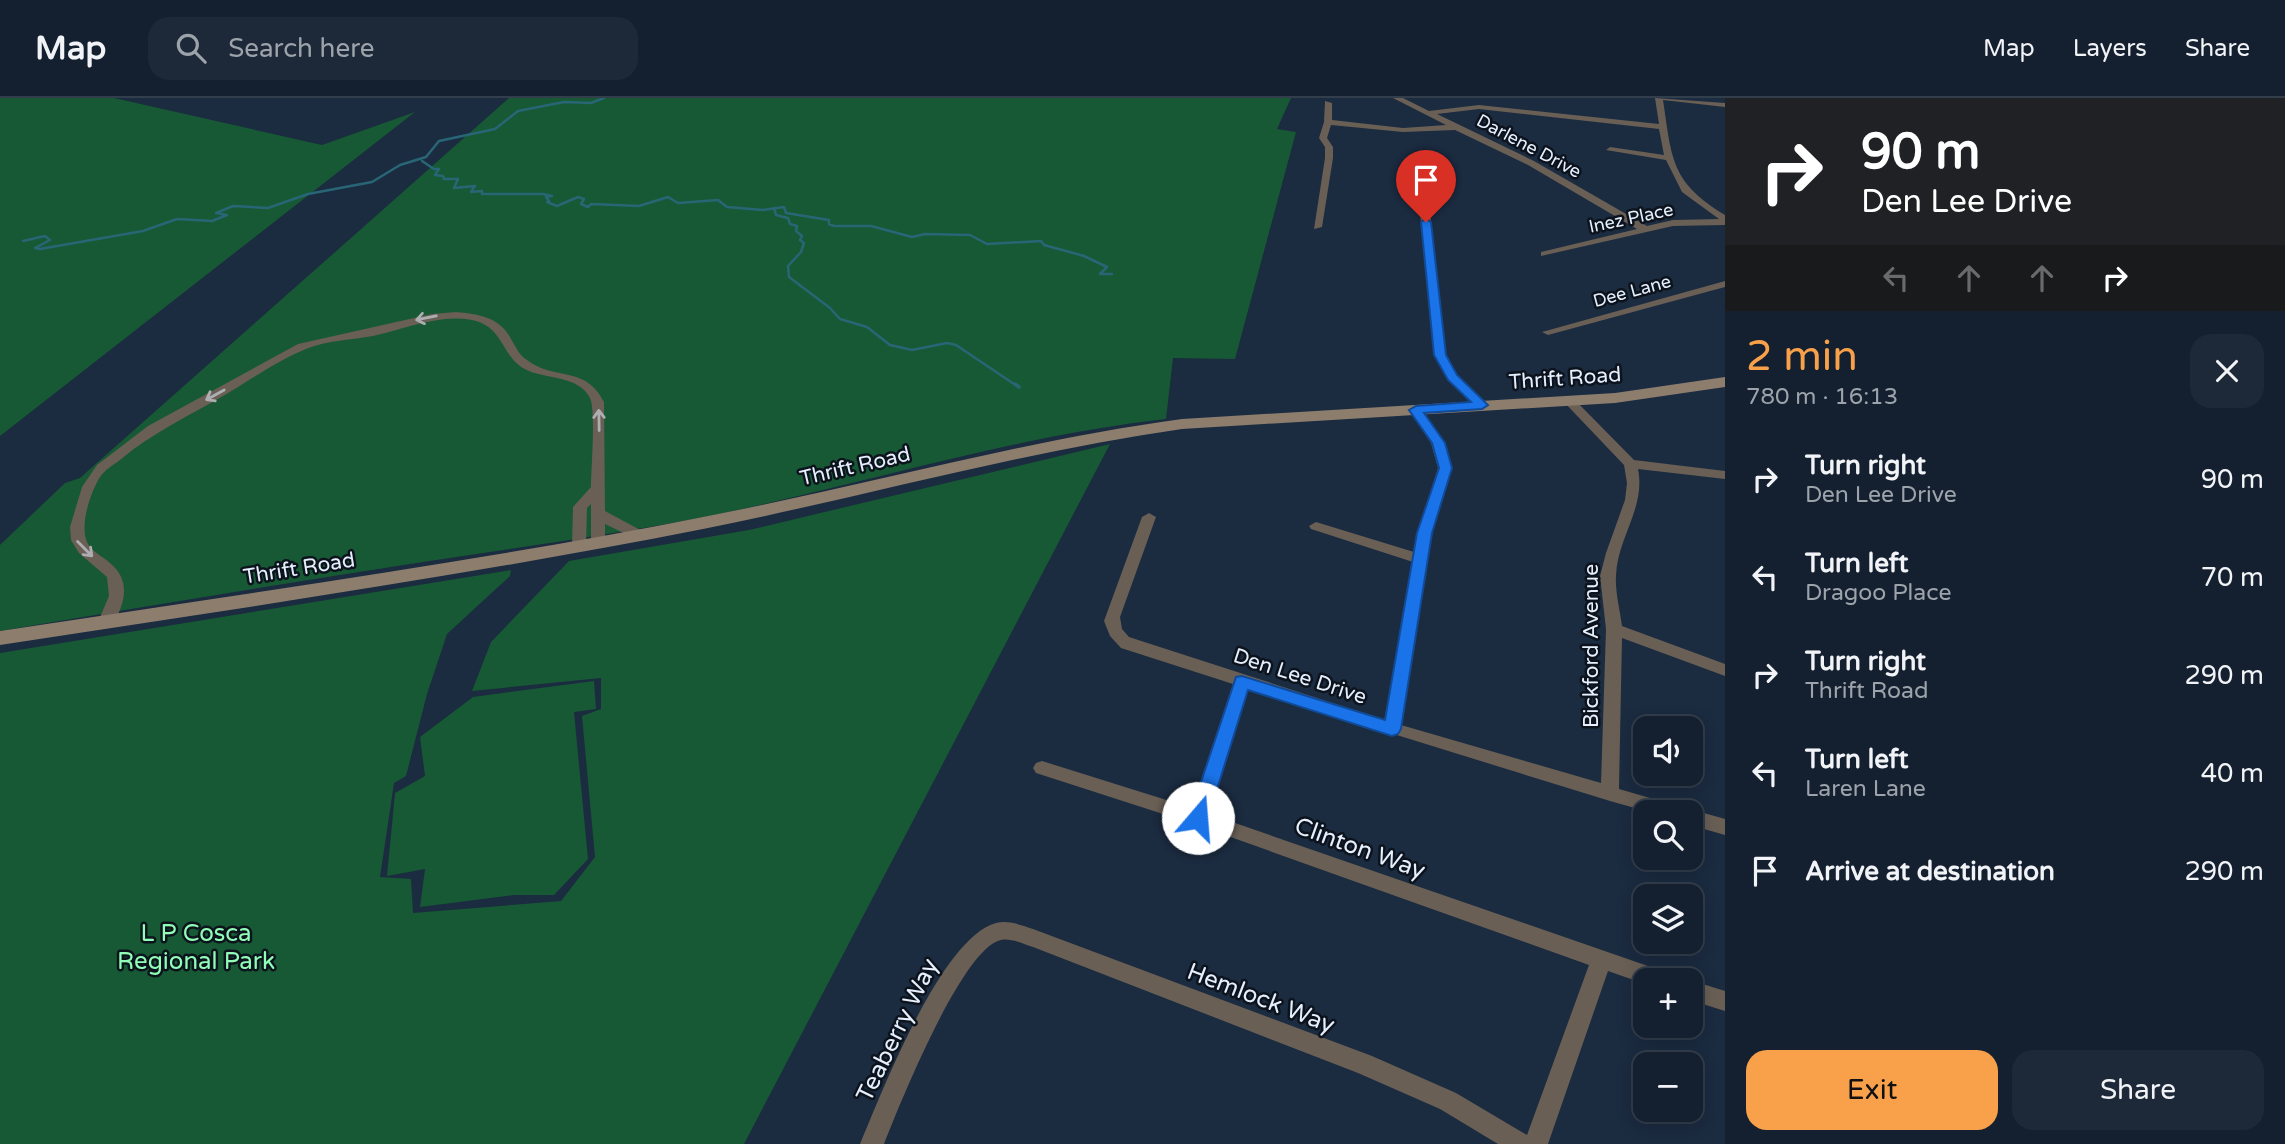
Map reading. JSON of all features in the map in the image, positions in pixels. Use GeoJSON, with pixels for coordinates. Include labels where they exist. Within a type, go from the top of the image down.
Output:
{"type":"FeatureCollection","features":[{"type":"Feature","properties":{"kind":"street","name":"Darlene Drive"},"geometry":{"type":"LineString","coordinates":[[1397,98],[1550,173],[1644,229]]}},
{"type":"Feature","properties":{"kind":"street"},"geometry":{"type":"LineString","coordinates":[[1725,105],[1661,98],[1669,158],[1683,187],[1725,221]]}},
{"type":"Feature","properties":{"kind":"street"},"geometry":{"type":"LineString","coordinates":[[1317,227],[1329,158],[1329,147],[1323,138],[1328,122],[1328,103]]}},
{"type":"Feature","properties":{"kind":"street"},"geometry":{"type":"LineString","coordinates":[[1429,113],[1479,107],[1664,127]]}},
{"type":"Feature","properties":{"kind":"street"},"geometry":{"type":"LineString","coordinates":[[1328,122],[1412,130],[1456,127]]}},
{"type":"Feature","properties":{"kind":"street"},"geometry":{"type":"LineString","coordinates":[[1610,150],[1669,158]]}},
{"type":"Feature","properties":{"kind":"street"},"geometry":{"type":"LineString","coordinates":[[1424,203],[1440,355],[1452,377],[1482,405]]}},
{"type":"Feature","properties":{"kind":"street","name":"Inez Place"},"geometry":{"type":"LineString","coordinates":[[1545,254],[1681,222],[1725,221]]}},
{"type":"Feature","properties":{"kind":"street","name":"Dee Lane"},"geometry":{"type":"LineString","coordinates":[[1548,332],[1725,284]]}},
{"type":"Feature","properties":{"kind":"street"},"geometry":{"type":"LineString","coordinates":[[106,622],[117,595],[117,585],[113,576],[77,541],[75,528],[89,487],[97,473],[144,432],[219,394],[263,365],[318,341],[377,331],[433,316],[461,316],[490,322],[504,332],[510,352],[520,362],[533,369],[576,380],[593,390],[598,401],[598,513],[588,544]]}},
{"type":"Feature","properties":{"kind":"street","name":"Thrift Road"},"geometry":{"type":"LineString","coordinates":[[0,638],[639,535],[758,512],[1099,434],[1182,424],[1640,396],[1725,382]]}},
{"type":"Feature","properties":{"kind":"street"},"geometry":{"type":"LineString","coordinates":[[1569,401],[1630,464],[1725,475]]}},
{"type":"Feature","properties":{"kind":"street"},"geometry":{"type":"LineString","coordinates":[[1392,729],[1425,533],[1445,468],[1438,443],[1416,410]]}},
{"type":"Feature","properties":{"kind":"street","name":"Bickford Avenue"},"geometry":{"type":"LineString","coordinates":[[1611,794],[1614,629],[1608,576],[1634,492],[1630,464]]}},
{"type":"Feature","properties":{"kind":"street"},"geometry":{"type":"LineString","coordinates":[[588,544],[580,507],[598,488]]}},
{"type":"Feature","properties":{"kind":"street"},"geometry":{"type":"LineString","coordinates":[[598,513],[639,535]]}},
{"type":"Feature","properties":{"kind":"street","name":"Den Lee Drive"},"geometry":{"type":"LineString","coordinates":[[1149,517],[1112,617],[1118,638],[1127,644],[1392,729],[1633,800]]}},
{"type":"Feature","properties":{"kind":"street"},"geometry":{"type":"LineString","coordinates":[[1317,526],[1420,559]]}},
{"type":"Feature","properties":{"kind":"street"},"geometry":{"type":"LineString","coordinates":[[1614,629],[1725,670]]}},
{"type":"Feature","properties":{"kind":"street"},"geometry":{"type":"LineString","coordinates":[[1198,818],[1242,682]]}},
{"type":"Feature","properties":{"kind":"street","name":"Clinton Way"},"geometry":{"type":"LineString","coordinates":[[1042,768],[1198,818],[1633,971]]}},
{"type":"Feature","properties":{"kind":"street"},"geometry":{"type":"LineString","coordinates":[[1703,821],[1725,827]]}},
{"type":"Feature","properties":{"kind":"street","name":"Hemlock Way"},"geometry":{"type":"LineString","coordinates":[[976,944],[999,931],[1066,950],[1388,1075],[1448,1101],[1520,1144]]}},
{"type":"Feature","properties":{"kind":"street","name":"Teaberry Way"},"geometry":{"type":"LineString","coordinates":[[872,1144],[946,986],[964,957],[976,944]]}},
{"type":"Feature","properties":{"kind":"street"},"geometry":{"type":"LineString","coordinates":[[1536,1144],[1601,961]]}},
{"type":"Feature","properties":{"kind":"street"},"geometry":{"type":"LineString","coordinates":[[1703,994],[1725,1001]]}},
{"type":"Feature","properties":{"kind":"green space"},"geometry":{"type":"Polygon","coordinates":[[[0,98],[114,98],[322,145],[415,112],[0,436],[0,98]]]}},
{"type":"Feature","properties":{"kind":"green space"},"geometry":{"type":"Polygon","coordinates":[[[509,98],[1291,98],[1277,129],[1296,132],[1235,359],[1173,358],[1166,419],[1106,427],[988,450],[694,519],[0,631],[0,545],[65,483],[80,478],[509,98]]]}},
{"type":"Feature","properties":{"kind":"green space","name":"L P Cosca Regional Park"},"geometry":{"type":"Polygon","coordinates":[[[1110,444],[744,1144],[0,1144],[0,653],[511,570],[510,576],[447,634],[427,694],[406,776],[394,783],[380,877],[411,879],[413,913],[561,901],[595,857],[582,716],[601,709],[601,678],[472,691],[491,642],[569,561],[749,530],[1110,444]]]}},
{"type":"Feature","properties":{"kind":"green space"},"geometry":{"type":"Polygon","coordinates":[[[594,681],[596,709],[574,712],[588,859],[554,895],[514,895],[420,907],[425,869],[387,876],[395,793],[425,776],[420,737],[473,697],[594,681]]]}},
{"type":"Feature","properties":{"kind":"waterway"},"geometry":{"type":"LineString","coordinates":[[23,241],[45,236],[50,240],[35,248],[40,249],[143,231],[177,219],[212,221],[227,215],[216,213],[233,206],[268,208],[308,194],[372,182],[400,165],[426,157],[439,141],[495,129],[518,111],[564,102],[591,103],[604,98]]}},
{"type":"Feature","properties":{"kind":"waterway"},"geometry":{"type":"LineString","coordinates":[[422,161],[434,169],[439,169],[435,175],[443,176],[444,179],[458,179],[454,188],[475,186],[471,192],[482,191],[482,194],[543,194],[552,196],[546,197],[549,201],[547,202],[557,206],[578,197],[584,199],[581,204],[588,207],[591,204],[639,206],[668,197],[678,203],[718,200],[727,207],[774,208]]}},
{"type":"Feature","properties":{"kind":"waterway"},"geometry":{"type":"LineString","coordinates":[[774,208],[784,207],[786,213],[829,220],[829,224],[834,226],[871,226],[912,237],[925,234],[970,235],[987,244],[1041,241],[1044,245],[1084,256],[1107,267],[1100,274],[1112,274]]}},
{"type":"Feature","properties":{"kind":"waterway"},"geometry":{"type":"LineString","coordinates":[[774,208],[776,215],[788,218],[790,224],[797,226],[796,231],[802,236],[800,240],[804,243],[801,252],[788,266],[789,277],[830,308],[840,319],[867,327],[890,345],[912,350],[947,343],[956,345],[1017,386]]}},
{"type":"Feature","properties":{"kind":"waterway"},"geometry":{"type":"LineString","coordinates":[[1015,384],[1019,387]]}},
{"type":"Feature","properties":{"kind":"route"},"geometry":{"type":"LineString","coordinates":[[1198,818],[1242,682],[1392,729],[1425,533],[1445,468],[1438,443],[1416,410],[1482,405],[1452,377],[1440,355],[1426,222]]}}]}
